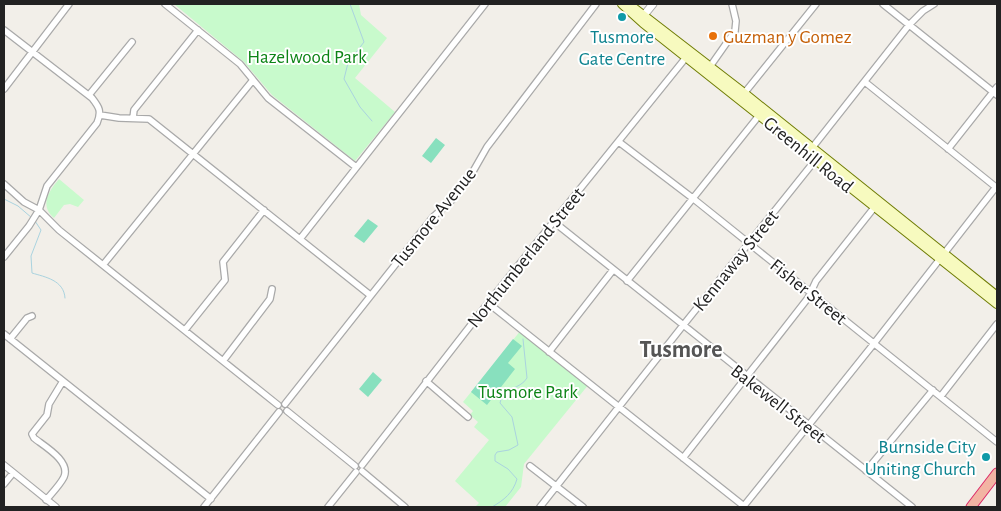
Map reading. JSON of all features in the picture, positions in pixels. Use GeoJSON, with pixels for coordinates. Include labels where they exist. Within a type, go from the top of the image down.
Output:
{"type":"FeatureCollection","features":[{"type":"Feature","properties":{"kind":"highway"},"geometry":{"type":"LineString","coordinates":[[971,507],[997,473]]}},
{"type":"Feature","properties":{"kind":"highway"},"geometry":{"type":"LineString","coordinates":[[978,507],[997,482]]}},
{"type":"Feature","properties":{"kind":"main road","name":"Greenhill Road"},"geometry":{"type":"LineString","coordinates":[[622,4],[742,96],[943,257],[997,304]]}},
{"type":"Feature","properties":{"kind":"main road","name":"Greenhill Road"},"geometry":{"type":"LineString","coordinates":[[628,4],[642,18]]}},
{"type":"Feature","properties":{"kind":"main road","name":"Greenhill Road"},"geometry":{"type":"LineString","coordinates":[[761,112],[812,148],[818,158]]}},
{"type":"Feature","properties":{"kind":"main road","name":"Greenhill Road"},"geometry":{"type":"LineString","coordinates":[[943,257],[997,296]]}},
{"type":"Feature","properties":{"kind":"street"},"geometry":{"type":"LineString","coordinates":[[4,89],[69,4]]}},
{"type":"Feature","properties":{"kind":"street"},"geometry":{"type":"LineString","coordinates":[[164,4],[240,64],[268,98],[356,167]]}},
{"type":"Feature","properties":{"kind":"street"},"geometry":{"type":"LineString","coordinates":[[300,239],[485,4]]}},
{"type":"Feature","properties":{"kind":"street","name":"Tusmore Avenue"},"geometry":{"type":"LineString","coordinates":[[286,408],[370,295],[432,217],[453,199],[471,175],[487,147],[596,4]]}},
{"type":"Feature","properties":{"kind":"street"},"geometry":{"type":"LineString","coordinates":[[642,18],[653,4]]}},
{"type":"Feature","properties":{"kind":"street"},"geometry":{"type":"LineString","coordinates":[[708,69],[735,31],[736,21],[732,4]]}},
{"type":"Feature","properties":{"kind":"street"},"geometry":{"type":"LineString","coordinates":[[742,96],[816,4]]}},
{"type":"Feature","properties":{"kind":"street"},"geometry":{"type":"LineString","coordinates":[[883,4],[996,91],[948,149]]}},
{"type":"Feature","properties":{"kind":"street"},"geometry":{"type":"LineString","coordinates":[[812,148],[909,25],[923,10],[934,4]]}},
{"type":"Feature","properties":{"kind":"street"},"geometry":{"type":"LineString","coordinates":[[4,30],[88,95],[100,107],[97,123],[47,186],[39,210],[4,257]]}},
{"type":"Feature","properties":{"kind":"street"},"geometry":{"type":"LineString","coordinates":[[133,118],[134,110],[198,30]]}},
{"type":"Feature","properties":{"kind":"street"},"geometry":{"type":"LineString","coordinates":[[88,95],[132,42]]}},
{"type":"Feature","properties":{"kind":"street","name":"Northumberland Street"},"geometry":{"type":"LineString","coordinates":[[328,507],[488,303],[689,54]]}},
{"type":"Feature","properties":{"kind":"street"},"geometry":{"type":"LineString","coordinates":[[103,265],[253,80]]}},
{"type":"Feature","properties":{"kind":"street"},"geometry":{"type":"LineString","coordinates":[[488,303],[744,507],[996,188],[865,82]]}},
{"type":"Feature","properties":{"kind":"street"},"geometry":{"type":"LineString","coordinates":[[627,281],[761,112]]}},
{"type":"Feature","properties":{"kind":"street"},"geometry":{"type":"LineString","coordinates":[[100,115],[149,119],[370,295]]}},
{"type":"Feature","properties":{"kind":"street","name":"Fisher Street"},"geometry":{"type":"LineString","coordinates":[[619,142],[693,198],[997,442]]}},
{"type":"Feature","properties":{"kind":"street","name":"Kennaway Street"},"geometry":{"type":"LineString","coordinates":[[540,507],[682,326],[818,158]]}},
{"type":"Feature","properties":{"kind":"street"},"geometry":{"type":"LineString","coordinates":[[4,184],[24,202],[39,210],[47,220],[278,405],[281,403],[405,507]]}},
{"type":"Feature","properties":{"kind":"street"},"geometry":{"type":"LineString","coordinates":[[683,458],[748,378],[812,294],[816,281],[877,204]]}},
{"type":"Feature","properties":{"kind":"street"},"geometry":{"type":"LineString","coordinates":[[185,330],[225,280],[223,262],[264,210]]}},
{"type":"Feature","properties":{"kind":"street","name":"Bakewell Street"},"geometry":{"type":"LineString","coordinates":[[554,222],[682,326],[912,507]]}},
{"type":"Feature","properties":{"kind":"street"},"geometry":{"type":"LineString","coordinates":[[549,352],[613,270]]}},
{"type":"Feature","properties":{"kind":"street"},"geometry":{"type":"LineString","coordinates":[[223,360],[270,298],[272,289]]}},
{"type":"Feature","properties":{"kind":"street"},"geometry":{"type":"LineString","coordinates":[[10,339],[27,318],[32,316]]}},
{"type":"Feature","properties":{"kind":"street"},"geometry":{"type":"LineString","coordinates":[[941,396],[997,324]]}},
{"type":"Feature","properties":{"kind":"street"},"geometry":{"type":"LineString","coordinates":[[4,334],[211,498]]}},
{"type":"Feature","properties":{"kind":"street"},"geometry":{"type":"LineString","coordinates":[[46,500],[64,477],[64,470],[61,459],[34,438],[32,434],[47,415],[49,404],[63,381]]}},
{"type":"Feature","properties":{"kind":"street"},"geometry":{"type":"LineString","coordinates":[[426,381],[468,417]]}},
{"type":"Feature","properties":{"kind":"street"},"geometry":{"type":"LineString","coordinates":[[866,471],[934,390]]}},
{"type":"Feature","properties":{"kind":"street"},"geometry":{"type":"LineString","coordinates":[[278,405],[280,412]]}},
{"type":"Feature","properties":{"kind":"street"},"geometry":{"type":"LineString","coordinates":[[204,507],[280,412],[284,413],[286,408]]}},
{"type":"Feature","properties":{"kind":"street"},"geometry":{"type":"LineString","coordinates":[[4,466],[56,507]]}},
{"type":"Feature","properties":{"kind":"street"},"geometry":{"type":"LineString","coordinates":[[530,466],[583,507]]}},
{"type":"Feature","properties":{"kind":"street"},"geometry":{"type":"LineString","coordinates":[[4,484],[13,472]]}},
{"type":"Feature","properties":{"kind":"green space","name":"Hazelwood Park"},"geometry":{"type":"Polygon","coordinates":[[[174,4],[359,4],[361,15],[387,38],[355,78],[395,112],[355,161],[272,95],[244,62],[174,4]]]}},
{"type":"Feature","properties":{"kind":"green space"},"geometry":{"type":"Polygon","coordinates":[[[436,138],[445,145],[431,163],[422,156],[436,138]]]}},
{"type":"Feature","properties":{"kind":"green space"},"geometry":{"type":"Polygon","coordinates":[[[59,179],[84,200],[78,207],[70,204],[64,205],[54,218],[49,213],[46,203],[49,193],[59,179]]]}},
{"type":"Feature","properties":{"kind":"green space"},"geometry":{"type":"Polygon","coordinates":[[[368,219],[378,226],[364,243],[354,236],[368,219]]]}},
{"type":"Feature","properties":{"kind":"green space","name":"Tusmore Park"},"geometry":{"type":"Polygon","coordinates":[[[521,330],[589,384],[524,464],[521,487],[505,507],[475,507],[479,503],[455,481],[489,440],[474,427],[478,422],[470,415],[473,411],[463,402],[521,330]]]}},
{"type":"Feature","properties":{"kind":"green space"},"geometry":{"type":"Polygon","coordinates":[[[513,339],[522,346],[508,363],[515,369],[487,405],[471,392],[513,339]]]}},
{"type":"Feature","properties":{"kind":"green space"},"geometry":{"type":"Polygon","coordinates":[[[373,372],[382,380],[368,397],[359,389],[373,372]]]}},
{"type":"Feature","properties":{"kind":"waterway"},"geometry":{"type":"LineString","coordinates":[[350,4],[364,42],[348,63],[344,79],[360,107],[372,121]]}},
{"type":"Feature","properties":{"kind":"waterway"},"geometry":{"type":"LineString","coordinates":[[4,199],[18,206],[32,218]]}},
{"type":"Feature","properties":{"kind":"waterway"},"geometry":{"type":"LineString","coordinates":[[35,221],[41,230],[31,256],[32,273],[58,283],[64,292],[65,298]]}},
{"type":"Feature","properties":{"kind":"waterway"},"geometry":{"type":"LineString","coordinates":[[492,507],[507,496],[517,479],[508,469],[495,461],[495,455],[497,452],[509,450],[518,445],[512,417],[500,403],[504,394],[520,385],[527,378],[523,339]]}},
{"type":"Feature","properties":{"kind":"place","name":"Tusmore Gate Centre"},"geometry":{"type":"Point","coordinates":[622,17]}},
{"type":"Feature","properties":{"kind":"place","name":"Guzman y Gomez"},"geometry":{"type":"Point","coordinates":[713,36]}},
{"type":"Feature","properties":{"kind":"place","name":"Burnside City Uniting Church"},"geometry":{"type":"Point","coordinates":[986,457]}},
{"type":"Feature","properties":{"kind":"district","name":"Tusmore"},"geometry":{"type":"Point","coordinates":[681,349]}}]}
